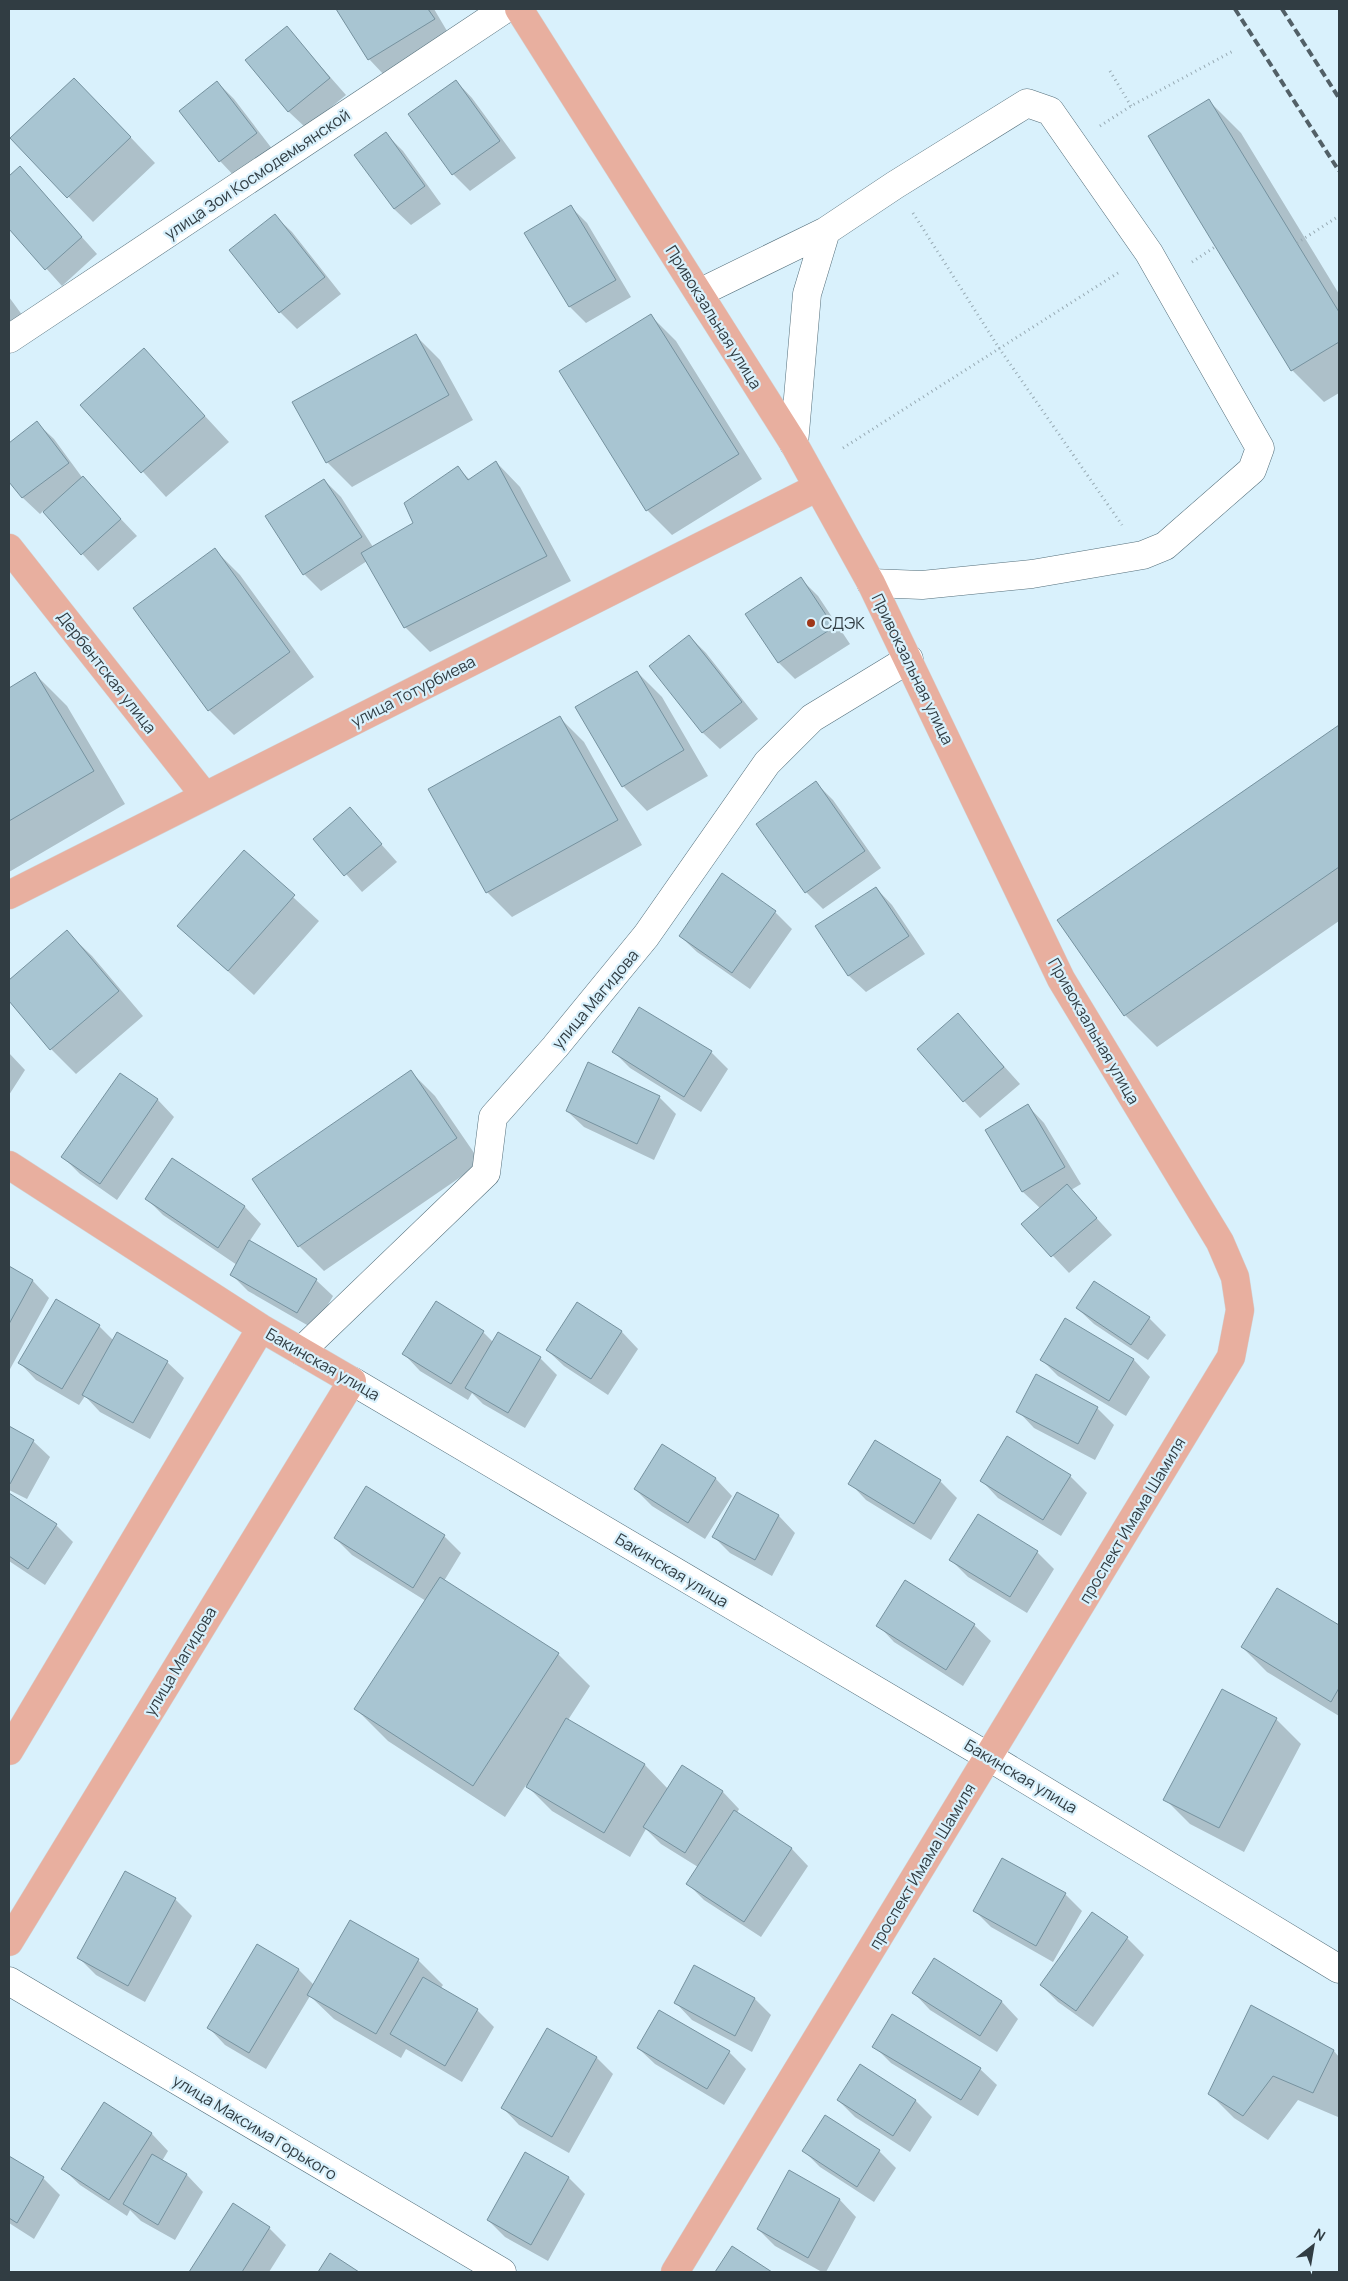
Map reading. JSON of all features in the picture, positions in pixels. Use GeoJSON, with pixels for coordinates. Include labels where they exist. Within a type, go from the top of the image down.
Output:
{"type":"FeatureCollection","features":[{"type":"Feature","properties":{"kind":"main road","name":"Привокзальная улица"},"geometry":{"type":"LineString","coordinates":[[518,9],[794,444],[871,584],[909,659],[1061,979],[1220,1242],[1235,1277],[1240,1310],[1231,1358]]}},
{"type":"Feature","properties":{"kind":"main road","name":"улица Тотурбиева"},"geometry":{"type":"LineString","coordinates":[[9,895],[818,487]]}},
{"type":"Feature","properties":{"kind":"main road","name":"Дербентская улица"},"geometry":{"type":"LineString","coordinates":[[9,548],[205,796]]}},
{"type":"Feature","properties":{"kind":"main road","name":"Бакинская улица"},"geometry":{"type":"LineString","coordinates":[[9,1165],[261,1328],[352,1381]]}},
{"type":"Feature","properties":{"kind":"main road"},"geometry":{"type":"LineString","coordinates":[[9,1751],[261,1328]]}},
{"type":"Feature","properties":{"kind":"main road","name":"проспект Имама Шамиля"},"geometry":{"type":"LineString","coordinates":[[675,2272],[1231,1358]]}},
{"type":"Feature","properties":{"kind":"main road","name":"улица Магидова"},"geometry":{"type":"LineString","coordinates":[[9,1942],[352,1381]]}},
{"type":"Feature","properties":{"kind":"street","name":"улица Зои Космодемьянской"},"geometry":{"type":"LineString","coordinates":[[9,339],[505,9]]}},
{"type":"Feature","properties":{"kind":"street"},"geometry":{"type":"LineString","coordinates":[[699,293],[826,231],[895,185],[1027,103],[1050,111],[1149,252],[1260,448],[1252,470],[1165,546],[1143,555],[1032,574],[922,585],[871,584]]}},
{"type":"Feature","properties":{"kind":"street"},"geometry":{"type":"LineString","coordinates":[[794,444],[808,294],[826,231]]}},
{"type":"Feature","properties":{"kind":"street","name":"улица Магидова"},"geometry":{"type":"LineString","coordinates":[[301,1351],[486,1174],[493,1117],[555,1047],[646,936],[767,763],[812,718],[909,659]]}},
{"type":"Feature","properties":{"kind":"street","name":"Бакинская улица"},"geometry":{"type":"LineString","coordinates":[[352,1381],[989,1757],[1339,1968]]}},
{"type":"Feature","properties":{"kind":"street","name":"улица Максима Горького"},"geometry":{"type":"LineString","coordinates":[[9,1981],[502,2272]]}},
{"type":"Feature","properties":{"kind":"path"},"geometry":{"type":"LineString","coordinates":[[1074,143],[1131,106],[1233,51]]}},
{"type":"Feature","properties":{"kind":"path"},"geometry":{"type":"LineString","coordinates":[[1110,71],[1131,106]]}},
{"type":"Feature","properties":{"kind":"path"},"geometry":{"type":"LineString","coordinates":[[895,185],[999,348],[1143,555]]}},
{"type":"Feature","properties":{"kind":"path"},"geometry":{"type":"LineString","coordinates":[[1297,243],[1339,216]]}},
{"type":"Feature","properties":{"kind":"path"},"geometry":{"type":"LineString","coordinates":[[843,448],[1149,252]]}},
{"type":"Feature","properties":{"kind":"building"},"geometry":{"type":"Polygon","coordinates":[[[336,9],[428,9],[435,19],[368,60],[336,9]]]}},
{"type":"Feature","properties":{"kind":"building"},"geometry":{"type":"Polygon","coordinates":[[[287,26],[330,78],[288,112],[245,60],[287,26]]]}},
{"type":"Feature","properties":{"kind":"building"},"geometry":{"type":"Polygon","coordinates":[[[74,78],[131,137],[67,198],[10,138],[74,78]]]}},
{"type":"Feature","properties":{"kind":"building"},"geometry":{"type":"Polygon","coordinates":[[[456,80],[500,141],[452,175],[408,114],[456,80]]]}},
{"type":"Feature","properties":{"kind":"building"},"geometry":{"type":"Polygon","coordinates":[[[217,81],[257,133],[219,162],[179,111],[217,81]]]}},
{"type":"Feature","properties":{"kind":"building"},"geometry":{"type":"Polygon","coordinates":[[[1209,99],[1339,312],[1339,342],[1291,371],[1148,136],[1209,99]]]}},
{"type":"Feature","properties":{"kind":"building"},"geometry":{"type":"Polygon","coordinates":[[[386,132],[425,186],[394,209],[354,155],[386,132]]]}},
{"type":"Feature","properties":{"kind":"building"},"geometry":{"type":"Polygon","coordinates":[[[20,166],[82,237],[45,270],[9,229],[9,176],[20,166]]]}},
{"type":"Feature","properties":{"kind":"building"},"geometry":{"type":"Polygon","coordinates":[[[571,205],[616,280],[569,307],[524,233],[571,205]]]}},
{"type":"Feature","properties":{"kind":"building"},"geometry":{"type":"Polygon","coordinates":[[[275,214],[325,277],[279,313],[229,250],[275,214]]]}},
{"type":"Feature","properties":{"kind":"building"},"geometry":{"type":"Polygon","coordinates":[[[651,314],[739,454],[646,511],[559,371],[651,314]]]}},
{"type":"Feature","properties":{"kind":"building"},"geometry":{"type":"Polygon","coordinates":[[[416,334],[449,395],[326,463],[292,402],[416,334]]]}},
{"type":"Feature","properties":{"kind":"building"},"geometry":{"type":"Polygon","coordinates":[[[144,348],[205,416],[141,473],[80,405],[144,348]]]}},
{"type":"Feature","properties":{"kind":"building"},"geometry":{"type":"Polygon","coordinates":[[[37,421],[69,463],[22,498],[9,482],[9,443],[37,421]]]}},
{"type":"Feature","properties":{"kind":"building"},"geometry":{"type":"Polygon","coordinates":[[[496,461],[547,556],[404,628],[361,553],[413,523],[404,503],[458,466],[468,480],[496,461]]]}},
{"type":"Feature","properties":{"kind":"building"},"geometry":{"type":"Polygon","coordinates":[[[83,476],[121,519],[81,555],[43,512],[83,476]]]}},
{"type":"Feature","properties":{"kind":"building"},"geometry":{"type":"Polygon","coordinates":[[[324,479],[362,537],[303,575],[265,516],[324,479]]]}},
{"type":"Feature","properties":{"kind":"building"},"geometry":{"type":"Polygon","coordinates":[[[215,548],[290,652],[208,711],[133,608],[215,548]]]}},
{"type":"Feature","properties":{"kind":"building"},"geometry":{"type":"Polygon","coordinates":[[[801,577],[834,627],[778,663],[745,614],[801,577]]]}},
{"type":"Feature","properties":{"kind":"building"},"geometry":{"type":"Polygon","coordinates":[[[689,635],[742,702],[702,733],[649,666],[689,635]]]}},
{"type":"Feature","properties":{"kind":"building"},"geometry":{"type":"Polygon","coordinates":[[[637,671],[684,750],[622,787],[575,707],[637,671]]]}},
{"type":"Feature","properties":{"kind":"building"},"geometry":{"type":"Polygon","coordinates":[[[35,672],[94,771],[9,821],[9,688],[35,672]]]}},
{"type":"Feature","properties":{"kind":"building"},"geometry":{"type":"Polygon","coordinates":[[[560,716],[618,820],[486,893],[428,789],[560,716]]]}},
{"type":"Feature","properties":{"kind":"building"},"geometry":{"type":"Polygon","coordinates":[[[1339,725],[1339,867],[1124,1016],[1057,920],[1339,725]]]}},
{"type":"Feature","properties":{"kind":"building"},"geometry":{"type":"Polygon","coordinates":[[[816,781],[865,851],[805,893],[756,824],[816,781]]]}},
{"type":"Feature","properties":{"kind":"building"},"geometry":{"type":"Polygon","coordinates":[[[350,807],[382,844],[344,876],[313,839],[350,807]]]}},
{"type":"Feature","properties":{"kind":"building"},"geometry":{"type":"Polygon","coordinates":[[[244,850],[295,895],[228,971],[177,926],[244,850]]]}},
{"type":"Feature","properties":{"kind":"building"},"geometry":{"type":"Polygon","coordinates":[[[722,873],[776,911],[732,973],[679,936],[722,873]]]}},
{"type":"Feature","properties":{"kind":"building"},"geometry":{"type":"Polygon","coordinates":[[[876,887],[909,936],[848,976],[815,926],[876,887]]]}},
{"type":"Feature","properties":{"kind":"building"},"geometry":{"type":"Polygon","coordinates":[[[67,930],[119,991],[50,1050],[9,1001],[9,980],[67,930]]]}},
{"type":"Feature","properties":{"kind":"building"},"geometry":{"type":"Polygon","coordinates":[[[639,1007],[712,1051],[684,1097],[612,1052],[639,1007]]]}},
{"type":"Feature","properties":{"kind":"building"},"geometry":{"type":"Polygon","coordinates":[[[958,1013],[1004,1067],[963,1102],[917,1049],[958,1013]]]}},
{"type":"Feature","properties":{"kind":"building"},"geometry":{"type":"Polygon","coordinates":[[[588,1062],[660,1096],[637,1144],[566,1111],[588,1062]]]}},
{"type":"Feature","properties":{"kind":"building"},"geometry":{"type":"Polygon","coordinates":[[[411,1070],[457,1138],[298,1247],[252,1179],[411,1070]]]}},
{"type":"Feature","properties":{"kind":"building"},"geometry":{"type":"Polygon","coordinates":[[[120,1073],[158,1099],[100,1184],[61,1157],[120,1073]]]}},
{"type":"Feature","properties":{"kind":"building"},"geometry":{"type":"Polygon","coordinates":[[[1028,1104],[1065,1167],[1022,1192],[985,1130],[1028,1104]]]}},
{"type":"Feature","properties":{"kind":"building"},"geometry":{"type":"Polygon","coordinates":[[[172,1158],[245,1206],[218,1248],[145,1199],[172,1158]]]}},
{"type":"Feature","properties":{"kind":"building"},"geometry":{"type":"Polygon","coordinates":[[[1067,1184],[1097,1218],[1051,1257],[1021,1224],[1067,1184]]]}},
{"type":"Feature","properties":{"kind":"building"},"geometry":{"type":"Polygon","coordinates":[[[249,1240],[317,1279],[297,1313],[230,1275],[249,1240]]]}},
{"type":"Feature","properties":{"kind":"building"},"geometry":{"type":"Polygon","coordinates":[[[9,1266],[33,1280],[9,1324],[9,1266]]]}},
{"type":"Feature","properties":{"kind":"building"},"geometry":{"type":"Polygon","coordinates":[[[1094,1281],[1150,1317],[1131,1345],[1076,1308],[1094,1281]]]}},
{"type":"Feature","properties":{"kind":"building"},"geometry":{"type":"Polygon","coordinates":[[[56,1299],[100,1325],[62,1389],[18,1363],[56,1299]]]}},
{"type":"Feature","properties":{"kind":"building"},"geometry":{"type":"Polygon","coordinates":[[[436,1301],[484,1331],[451,1384],[402,1354],[436,1301]]]}},
{"type":"Feature","properties":{"kind":"building"},"geometry":{"type":"Polygon","coordinates":[[[577,1302],[622,1331],[591,1379],[546,1350],[577,1302]]]}},
{"type":"Feature","properties":{"kind":"building"},"geometry":{"type":"Polygon","coordinates":[[[1065,1318],[1134,1359],[1109,1401],[1040,1360],[1065,1318]]]}},
{"type":"Feature","properties":{"kind":"building"},"geometry":{"type":"Polygon","coordinates":[[[117,1332],[168,1361],[133,1423],[82,1395],[117,1332]]]}},
{"type":"Feature","properties":{"kind":"building"},"geometry":{"type":"Polygon","coordinates":[[[498,1332],[541,1357],[508,1413],[465,1388],[498,1332]]]}},
{"type":"Feature","properties":{"kind":"building"},"geometry":{"type":"Polygon","coordinates":[[[1036,1374],[1098,1407],[1078,1444],[1016,1412],[1036,1374]]]}},
{"type":"Feature","properties":{"kind":"building"},"geometry":{"type":"Polygon","coordinates":[[[9,1426],[34,1440],[10,1484],[9,1483],[9,1426]]]}},
{"type":"Feature","properties":{"kind":"building"},"geometry":{"type":"Polygon","coordinates":[[[1007,1436],[1071,1475],[1043,1520],[980,1481],[1007,1436]]]}},
{"type":"Feature","properties":{"kind":"building"},"geometry":{"type":"Polygon","coordinates":[[[875,1440],[941,1480],[914,1524],[848,1484],[875,1440]]]}},
{"type":"Feature","properties":{"kind":"building"},"geometry":{"type":"Polygon","coordinates":[[[662,1444],[716,1478],[688,1523],[634,1489],[662,1444]]]}},
{"type":"Feature","properties":{"kind":"building"},"geometry":{"type":"Polygon","coordinates":[[[366,1486],[445,1535],[413,1588],[334,1538],[366,1486]]]}},
{"type":"Feature","properties":{"kind":"building"},"geometry":{"type":"Polygon","coordinates":[[[737,1492],[779,1515],[755,1560],[712,1537],[737,1492]]]}},
{"type":"Feature","properties":{"kind":"building"},"geometry":{"type":"Polygon","coordinates":[[[9,1493],[57,1524],[28,1569],[9,1556],[9,1493]]]}},
{"type":"Feature","properties":{"kind":"building"},"geometry":{"type":"Polygon","coordinates":[[[978,1514],[1038,1551],[1010,1597],[949,1560],[978,1514]]]}},
{"type":"Feature","properties":{"kind":"building"},"geometry":{"type":"Polygon","coordinates":[[[440,1577],[559,1653],[473,1786],[354,1709],[440,1577]]]}},
{"type":"Feature","properties":{"kind":"building"},"geometry":{"type":"Polygon","coordinates":[[[905,1580],[975,1624],[946,1670],[876,1626],[905,1580]]]}},
{"type":"Feature","properties":{"kind":"building"},"geometry":{"type":"Polygon","coordinates":[[[1277,1588],[1339,1625],[1339,1688],[1331,1702],[1241,1647],[1277,1588]]]}},
{"type":"Feature","properties":{"kind":"building"},"geometry":{"type":"Polygon","coordinates":[[[1222,1689],[1277,1718],[1219,1828],[1163,1800],[1222,1689]]]}},
{"type":"Feature","properties":{"kind":"building"},"geometry":{"type":"Polygon","coordinates":[[[566,1718],[645,1764],[604,1833],[526,1787],[566,1718]]]}},
{"type":"Feature","properties":{"kind":"building"},"geometry":{"type":"Polygon","coordinates":[[[682,1765],[723,1791],[685,1853],[643,1827],[682,1765]]]}},
{"type":"Feature","properties":{"kind":"building"},"geometry":{"type":"Polygon","coordinates":[[[734,1810],[792,1848],[744,1922],[686,1884],[734,1810]]]}},
{"type":"Feature","properties":{"kind":"building"},"geometry":{"type":"Polygon","coordinates":[[[1002,1858],[1066,1893],[1036,1946],[973,1911],[1002,1858]]]}},
{"type":"Feature","properties":{"kind":"building"},"geometry":{"type":"Polygon","coordinates":[[[125,1871],[176,1898],[128,1986],[77,1958],[125,1871]]]}},
{"type":"Feature","properties":{"kind":"building"},"geometry":{"type":"Polygon","coordinates":[[[1092,1912],[1128,1937],[1076,2011],[1040,1985],[1092,1912]]]}},
{"type":"Feature","properties":{"kind":"building"},"geometry":{"type":"Polygon","coordinates":[[[350,1920],[419,1959],[376,2034],[307,1995],[350,1920]]]}},
{"type":"Feature","properties":{"kind":"building"},"geometry":{"type":"Polygon","coordinates":[[[257,1944],[299,1969],[249,2053],[207,2028],[257,1944]]]}},
{"type":"Feature","properties":{"kind":"building"},"geometry":{"type":"Polygon","coordinates":[[[934,1958],[1002,2001],[980,2036],[912,1993],[934,1958]]]}},
{"type":"Feature","properties":{"kind":"building"},"geometry":{"type":"Polygon","coordinates":[[[694,1965],[755,1998],[735,2036],[674,2003],[694,1965]]]}},
{"type":"Feature","properties":{"kind":"building"},"geometry":{"type":"Polygon","coordinates":[[[423,1977],[478,2009],[445,2066],[390,2034],[423,1977]]]}},
{"type":"Feature","properties":{"kind":"building"},"geometry":{"type":"Polygon","coordinates":[[[1251,2005],[1334,2050],[1313,2093],[1273,2076],[1243,2116],[1208,2094],[1251,2005]]]}},
{"type":"Feature","properties":{"kind":"building"},"geometry":{"type":"Polygon","coordinates":[[[659,2010],[730,2051],[707,2089],[637,2048],[659,2010]]]}},
{"type":"Feature","properties":{"kind":"building"},"geometry":{"type":"Polygon","coordinates":[[[892,2014],[981,2068],[961,2100],[872,2047],[892,2014]]]}},
{"type":"Feature","properties":{"kind":"building"},"geometry":{"type":"Polygon","coordinates":[[[547,2028],[597,2057],[552,2137],[501,2108],[547,2028]]]}},
{"type":"Feature","properties":{"kind":"building"},"geometry":{"type":"Polygon","coordinates":[[[860,2064],[916,2100],[893,2136],[837,2100],[860,2064]]]}},
{"type":"Feature","properties":{"kind":"building"},"geometry":{"type":"Polygon","coordinates":[[[104,2102],[152,2133],[109,2200],[61,2169],[104,2102]]]}},
{"type":"Feature","properties":{"kind":"building"},"geometry":{"type":"Polygon","coordinates":[[[825,2115],[880,2150],[857,2187],[802,2151],[825,2115]]]}},
{"type":"Feature","properties":{"kind":"building"},"geometry":{"type":"Polygon","coordinates":[[[525,2152],[569,2177],[531,2245],[487,2220],[525,2152]]]}},
{"type":"Feature","properties":{"kind":"building"},"geometry":{"type":"Polygon","coordinates":[[[152,2154],[187,2174],[158,2225],[123,2204],[152,2154]]]}},
{"type":"Feature","properties":{"kind":"building"},"geometry":{"type":"Polygon","coordinates":[[[9,2156],[44,2177],[17,2223],[9,2218],[9,2156]]]}},
{"type":"Feature","properties":{"kind":"building"},"geometry":{"type":"Polygon","coordinates":[[[789,2170],[840,2199],[808,2258],[757,2229],[789,2170]]]}},
{"type":"Feature","properties":{"kind":"building"},"geometry":{"type":"Polygon","coordinates":[[[233,2203],[270,2227],[242,2272],[189,2272],[233,2203]]]}},
{"type":"Feature","properties":{"kind":"building"},"geometry":{"type":"Polygon","coordinates":[[[732,2246],[772,2272],[715,2272],[732,2246]]]}},
{"type":"Feature","properties":{"kind":"building"},"geometry":{"type":"Polygon","coordinates":[[[330,2253],[359,2272],[318,2272],[330,2253]]]}},
{"type":"Feature","properties":{"kind":"railway"},"geometry":{"type":"LineString","coordinates":[[1235,9],[1339,171]]}},
{"type":"Feature","properties":{"kind":"railway"},"geometry":{"type":"LineString","coordinates":[[1282,9],[1339,98]]}},
{"type":"Feature","properties":{"kind":"place","name":"СДЭК"},"geometry":{"type":"Point","coordinates":[811,623]}}]}
